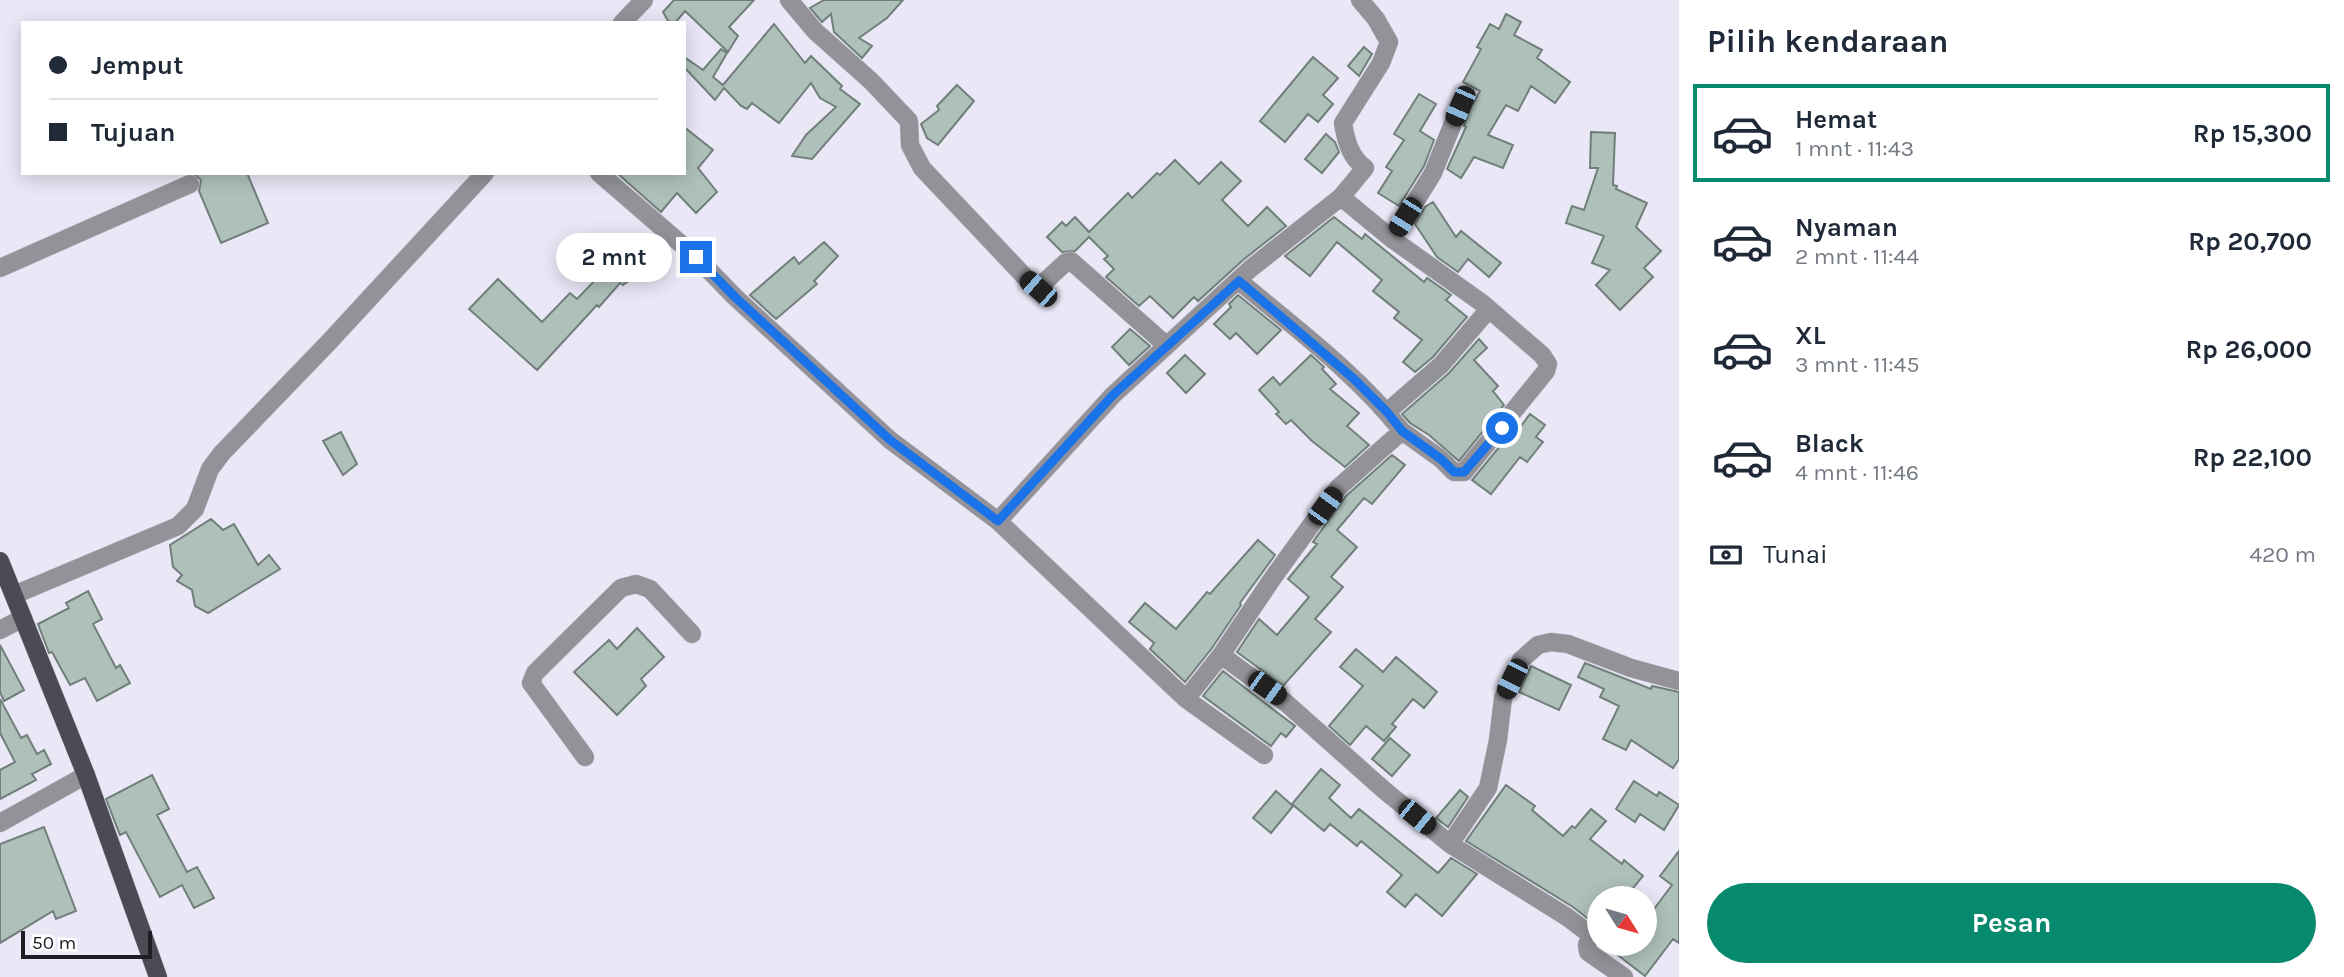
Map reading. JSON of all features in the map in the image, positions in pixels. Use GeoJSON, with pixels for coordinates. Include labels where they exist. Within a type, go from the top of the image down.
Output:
{"type":"FeatureCollection","features":[{"type":"Feature","properties":{"kind":"main road"},"geometry":{"type":"LineString","coordinates":[[0,561],[86,775],[158,977]]}},
{"type":"Feature","properties":{"kind":"street"},"geometry":{"type":"LineString","coordinates":[[624,21],[644,0]]}},
{"type":"Feature","properties":{"kind":"street"},"geometry":{"type":"LineString","coordinates":[[789,0],[815,31],[871,81],[909,121],[910,145],[922,167],[1038,289],[1066,262],[1071,261],[1166,345]]}},
{"type":"Feature","properties":{"kind":"street"},"geometry":{"type":"LineString","coordinates":[[998,521],[1031,487],[1082,426],[1166,345],[1250,270],[1342,197],[1365,168],[1355,161],[1351,153],[1343,123],[1381,63],[1389,42],[1376,19],[1360,0]]}},
{"type":"Feature","properties":{"kind":"street"},"geometry":{"type":"LineString","coordinates":[[1392,239],[1433,173],[1460,106]]}},
{"type":"Feature","properties":{"kind":"street"},"geometry":{"type":"LineString","coordinates":[[14,595],[178,526],[195,509],[210,470],[222,453],[330,342],[483,175]]}},
{"type":"Feature","properties":{"kind":"street"},"geometry":{"type":"LineString","coordinates":[[601,175],[696,257],[735,297],[890,440],[998,521],[1186,699],[1264,755]]}},
{"type":"Feature","properties":{"kind":"street"},"geometry":{"type":"LineString","coordinates":[[0,268],[190,184]]}},
{"type":"Feature","properties":{"kind":"street"},"geometry":{"type":"LineString","coordinates":[[1239,281],[1354,379],[1402,431],[1441,459],[1454,472],[1464,472],[1546,371],[1548,364],[1542,355],[1489,309],[1392,239],[1342,197]]}},
{"type":"Feature","properties":{"kind":"street"},"geometry":{"type":"LineString","coordinates":[[1387,412],[1441,365],[1489,309]]}},
{"type":"Feature","properties":{"kind":"street"},"geometry":{"type":"LineString","coordinates":[[1186,699],[1221,655],[1338,488],[1402,431]]}},
{"type":"Feature","properties":{"kind":"street"},"geometry":{"type":"LineString","coordinates":[[585,757],[531,683],[532,678],[621,588],[636,584],[650,589],[692,634]]}},
{"type":"Feature","properties":{"kind":"street"},"geometry":{"type":"LineString","coordinates":[[0,630],[23,618]]}},
{"type":"Feature","properties":{"kind":"street"},"geometry":{"type":"LineString","coordinates":[[1450,844],[1488,788],[1499,740],[1503,698],[1521,660],[1538,645],[1551,642],[1568,644],[1631,668],[1679,681]]}},
{"type":"Feature","properties":{"kind":"street"},"geometry":{"type":"LineString","coordinates":[[1221,655],[1286,702],[1384,790],[1450,844],[1587,927]]}},
{"type":"Feature","properties":{"kind":"street"},"geometry":{"type":"LineString","coordinates":[[0,823],[86,775]]}},
{"type":"Feature","properties":{"kind":"street"},"geometry":{"type":"LineString","coordinates":[[1595,956],[1624,977]]}},
{"type":"Feature","properties":{"kind":"building"},"geometry":{"type":"Polygon","coordinates":[[[674,0],[754,0],[729,27],[738,36],[728,52],[685,11],[677,21],[668,21],[663,12],[674,0]]]}},
{"type":"Feature","properties":{"kind":"building"},"geometry":{"type":"Polygon","coordinates":[[[824,0],[903,0],[887,18],[859,38],[872,46],[862,58],[834,32],[831,14],[822,22],[810,8],[824,0]]]}},
{"type":"Feature","properties":{"kind":"building"},"geometry":{"type":"Polygon","coordinates":[[[1506,14],[1521,22],[1514,35],[1542,50],[1537,58],[1570,82],[1555,103],[1531,86],[1518,111],[1506,105],[1488,135],[1513,145],[1503,168],[1474,157],[1461,178],[1447,169],[1480,91],[1463,82],[1481,49],[1477,47],[1490,24],[1499,29],[1506,14]]]}},
{"type":"Feature","properties":{"kind":"building"},"geometry":{"type":"Polygon","coordinates":[[[774,24],[805,63],[811,56],[842,86],[840,89],[860,104],[812,159],[792,156],[806,135],[836,107],[820,98],[811,83],[779,123],[752,103],[747,109],[741,106],[724,88],[715,100],[686,69],[686,58],[703,70],[721,49],[727,53],[713,77],[723,85],[774,24]]]}},
{"type":"Feature","properties":{"kind":"building"},"geometry":{"type":"Polygon","coordinates":[[[1364,47],[1372,54],[1359,76],[1348,66],[1364,47]]]}},
{"type":"Feature","properties":{"kind":"building"},"geometry":{"type":"Polygon","coordinates":[[[1313,57],[1338,78],[1323,95],[1333,104],[1318,122],[1308,114],[1285,142],[1260,121],[1313,57]]]}},
{"type":"Feature","properties":{"kind":"building"},"geometry":{"type":"Polygon","coordinates":[[[957,85],[974,101],[938,145],[927,138],[921,124],[939,110],[937,106],[957,85]]]}},
{"type":"Feature","properties":{"kind":"building"},"geometry":{"type":"Polygon","coordinates":[[[1419,94],[1436,104],[1420,131],[1434,140],[1424,166],[1399,206],[1378,193],[1392,171],[1386,167],[1404,140],[1394,134],[1419,94]]]}},
{"type":"Feature","properties":{"kind":"building"},"geometry":{"type":"Polygon","coordinates":[[[686,129],[713,150],[698,168],[717,192],[696,213],[677,193],[661,212],[619,175],[686,175],[686,129]]]}},
{"type":"Feature","properties":{"kind":"building"},"geometry":{"type":"Polygon","coordinates":[[[1591,132],[1615,133],[1613,185],[1617,186],[1616,189],[1647,203],[1636,227],[1661,251],[1644,268],[1653,277],[1620,310],[1596,285],[1610,270],[1592,263],[1604,236],[1566,223],[1572,206],[1584,210],[1598,168],[1590,168],[1591,132]]]}},
{"type":"Feature","properties":{"kind":"building"},"geometry":{"type":"Polygon","coordinates":[[[1326,134],[1335,142],[1339,152],[1322,173],[1305,159],[1326,134]]]}},
{"type":"Feature","properties":{"kind":"building"},"geometry":{"type":"Polygon","coordinates":[[[1175,160],[1199,184],[1221,162],[1241,181],[1222,200],[1248,226],[1267,207],[1286,226],[1198,301],[1194,297],[1173,318],[1150,296],[1139,306],[1106,277],[1114,269],[1104,259],[1108,256],[1089,237],[1075,251],[1062,252],[1047,237],[1062,222],[1066,226],[1075,217],[1089,232],[1128,193],[1132,198],[1157,173],[1160,175],[1175,160]]]}},
{"type":"Feature","properties":{"kind":"building"},"geometry":{"type":"Polygon","coordinates":[[[195,175],[248,175],[268,223],[221,243],[199,191],[201,180],[195,175]]]}},
{"type":"Feature","properties":{"kind":"building"},"geometry":{"type":"Polygon","coordinates":[[[1433,202],[1456,237],[1461,231],[1501,263],[1489,277],[1468,259],[1458,272],[1437,257],[1415,224],[1425,207],[1433,202]]]}},
{"type":"Feature","properties":{"kind":"building"},"geometry":{"type":"Polygon","coordinates":[[[1334,217],[1362,239],[1365,234],[1424,282],[1427,278],[1451,295],[1446,300],[1467,317],[1433,357],[1415,372],[1403,362],[1422,340],[1394,318],[1399,312],[1373,291],[1382,280],[1337,242],[1310,276],[1285,256],[1334,217]]]}},
{"type":"Feature","properties":{"kind":"building"},"geometry":{"type":"Polygon","coordinates":[[[824,242],[838,256],[814,281],[817,284],[776,319],[750,295],[794,257],[799,264],[824,242]]]}},
{"type":"Feature","properties":{"kind":"building"},"geometry":{"type":"Polygon","coordinates":[[[626,248],[645,263],[635,276],[623,285],[620,283],[599,307],[597,305],[537,370],[469,309],[498,279],[542,322],[570,293],[577,299],[626,248]]]}},
{"type":"Feature","properties":{"kind":"building"},"geometry":{"type":"Polygon","coordinates":[[[1238,295],[1281,330],[1257,354],[1236,333],[1230,339],[1214,324],[1231,307],[1229,304],[1238,295]]]}},
{"type":"Feature","properties":{"kind":"building"},"geometry":{"type":"Polygon","coordinates":[[[1130,329],[1150,346],[1129,365],[1112,347],[1130,329]]]}},
{"type":"Feature","properties":{"kind":"building"},"geometry":{"type":"Polygon","coordinates":[[[1479,339],[1487,348],[1474,360],[1498,386],[1493,391],[1504,405],[1459,461],[1402,414],[1449,373],[1479,339]]]}},
{"type":"Feature","properties":{"kind":"building"},"geometry":{"type":"Polygon","coordinates":[[[1185,355],[1205,374],[1186,393],[1167,373],[1185,355]]]}},
{"type":"Feature","properties":{"kind":"building"},"geometry":{"type":"Polygon","coordinates":[[[1311,355],[1336,384],[1330,389],[1359,413],[1347,426],[1369,445],[1345,467],[1291,420],[1286,424],[1259,390],[1273,377],[1280,385],[1311,355]]]}},
{"type":"Feature","properties":{"kind":"building"},"geometry":{"type":"Polygon","coordinates":[[[1530,414],[1545,425],[1536,437],[1543,442],[1527,462],[1520,457],[1491,494],[1472,480],[1519,423],[1521,426],[1530,414]]]}},
{"type":"Feature","properties":{"kind":"building"},"geometry":{"type":"Polygon","coordinates":[[[341,432],[357,464],[343,475],[323,441],[341,432]]]}},
{"type":"Feature","properties":{"kind":"building"},"geometry":{"type":"Polygon","coordinates":[[[1392,455],[1405,465],[1372,504],[1364,498],[1337,530],[1357,547],[1331,577],[1343,587],[1315,619],[1331,632],[1283,686],[1237,652],[1259,619],[1277,635],[1309,597],[1288,579],[1317,544],[1313,542],[1346,496],[1392,455]]]}},
{"type":"Feature","properties":{"kind":"building"},"geometry":{"type":"Polygon","coordinates":[[[211,519],[223,530],[234,524],[258,565],[269,555],[280,569],[208,613],[195,606],[192,590],[177,581],[182,575],[173,567],[170,545],[211,519]]]}},
{"type":"Feature","properties":{"kind":"building"},"geometry":{"type":"Polygon","coordinates":[[[1258,540],[1275,555],[1212,648],[1185,682],[1150,649],[1154,643],[1129,622],[1145,603],[1176,629],[1207,592],[1210,594],[1258,540]]]}},
{"type":"Feature","properties":{"kind":"building"},"geometry":{"type":"Polygon","coordinates":[[[88,591],[102,619],[93,624],[116,668],[120,665],[130,683],[97,701],[85,678],[70,685],[52,652],[49,653],[38,624],[69,608],[66,603],[88,591]]]}},
{"type":"Feature","properties":{"kind":"building"},"geometry":{"type":"Polygon","coordinates":[[[637,628],[664,657],[641,679],[646,686],[617,715],[574,672],[609,640],[617,649],[637,628]]]}},
{"type":"Feature","properties":{"kind":"building"},"geometry":{"type":"Polygon","coordinates":[[[0,645],[24,690],[4,701],[0,692],[0,645]]]}},
{"type":"Feature","properties":{"kind":"building"},"geometry":{"type":"Polygon","coordinates":[[[1356,649],[1383,672],[1396,657],[1437,692],[1424,708],[1413,699],[1392,724],[1396,727],[1384,741],[1366,726],[1350,745],[1329,726],[1363,686],[1340,667],[1356,649]]]}},
{"type":"Feature","properties":{"kind":"building"},"geometry":{"type":"Polygon","coordinates":[[[1585,663],[1651,689],[1652,686],[1679,692],[1679,759],[1673,768],[1631,740],[1626,750],[1603,739],[1619,706],[1600,697],[1604,689],[1578,677],[1585,663]]]}},
{"type":"Feature","properties":{"kind":"building"},"geometry":{"type":"Polygon","coordinates":[[[1531,666],[1571,685],[1559,710],[1519,692],[1531,666]]]}},
{"type":"Feature","properties":{"kind":"building"},"geometry":{"type":"Polygon","coordinates":[[[1223,671],[1295,726],[1286,737],[1281,733],[1271,746],[1203,696],[1223,671]]]}},
{"type":"Feature","properties":{"kind":"building"},"geometry":{"type":"Polygon","coordinates":[[[0,699],[21,738],[27,735],[37,754],[44,750],[51,764],[32,774],[36,780],[0,799],[0,770],[15,762],[0,733],[0,699]]]}},
{"type":"Feature","properties":{"kind":"building"},"geometry":{"type":"Polygon","coordinates":[[[1390,738],[1410,755],[1392,776],[1372,759],[1390,738]]]}},
{"type":"Feature","properties":{"kind":"building"},"geometry":{"type":"Polygon","coordinates":[[[1321,769],[1340,785],[1329,798],[1351,818],[1359,809],[1438,873],[1451,858],[1477,874],[1442,916],[1416,894],[1405,907],[1387,892],[1402,875],[1361,841],[1357,846],[1330,824],[1324,831],[1292,804],[1321,769]]]}},
{"type":"Feature","properties":{"kind":"building"},"geometry":{"type":"Polygon","coordinates":[[[152,775],[169,809],[157,815],[187,872],[197,867],[214,898],[194,908],[182,885],[160,897],[126,832],[120,835],[106,799],[152,775]]]}},
{"type":"Feature","properties":{"kind":"building"},"geometry":{"type":"Polygon","coordinates":[[[1634,781],[1657,796],[1659,792],[1679,805],[1664,830],[1640,814],[1635,822],[1616,809],[1634,781]]]}},
{"type":"Feature","properties":{"kind":"building"},"geometry":{"type":"Polygon","coordinates":[[[1506,785],[1535,806],[1532,810],[1563,836],[1572,826],[1575,828],[1591,809],[1606,821],[1590,839],[1622,864],[1624,860],[1643,876],[1635,886],[1587,886],[1587,918],[1466,841],[1506,785]]]}},
{"type":"Feature","properties":{"kind":"building"},"geometry":{"type":"Polygon","coordinates":[[[1460,790],[1468,797],[1448,827],[1436,818],[1460,790]]]}},
{"type":"Feature","properties":{"kind":"building"},"geometry":{"type":"Polygon","coordinates":[[[1276,791],[1293,806],[1271,833],[1253,818],[1276,791]]]}},
{"type":"Feature","properties":{"kind":"building"},"geometry":{"type":"Polygon","coordinates":[[[44,827],[76,911],[56,919],[53,911],[0,943],[0,844],[44,827]]]}},
{"type":"Feature","properties":{"kind":"building"},"geometry":{"type":"Polygon","coordinates":[[[1679,851],[1679,943],[1673,939],[1645,976],[1619,956],[1657,956],[1657,905],[1672,885],[1660,876],[1679,851]]]}},
{"type":"Feature","properties":{"kind":"route"},"geometry":{"type":"LineString","coordinates":[[696,257],[735,297],[890,440],[998,521],[1113,395],[1239,281],[1354,379],[1402,431],[1441,459],[1454,472],[1464,472],[1472,466],[1502,428]]}}]}
